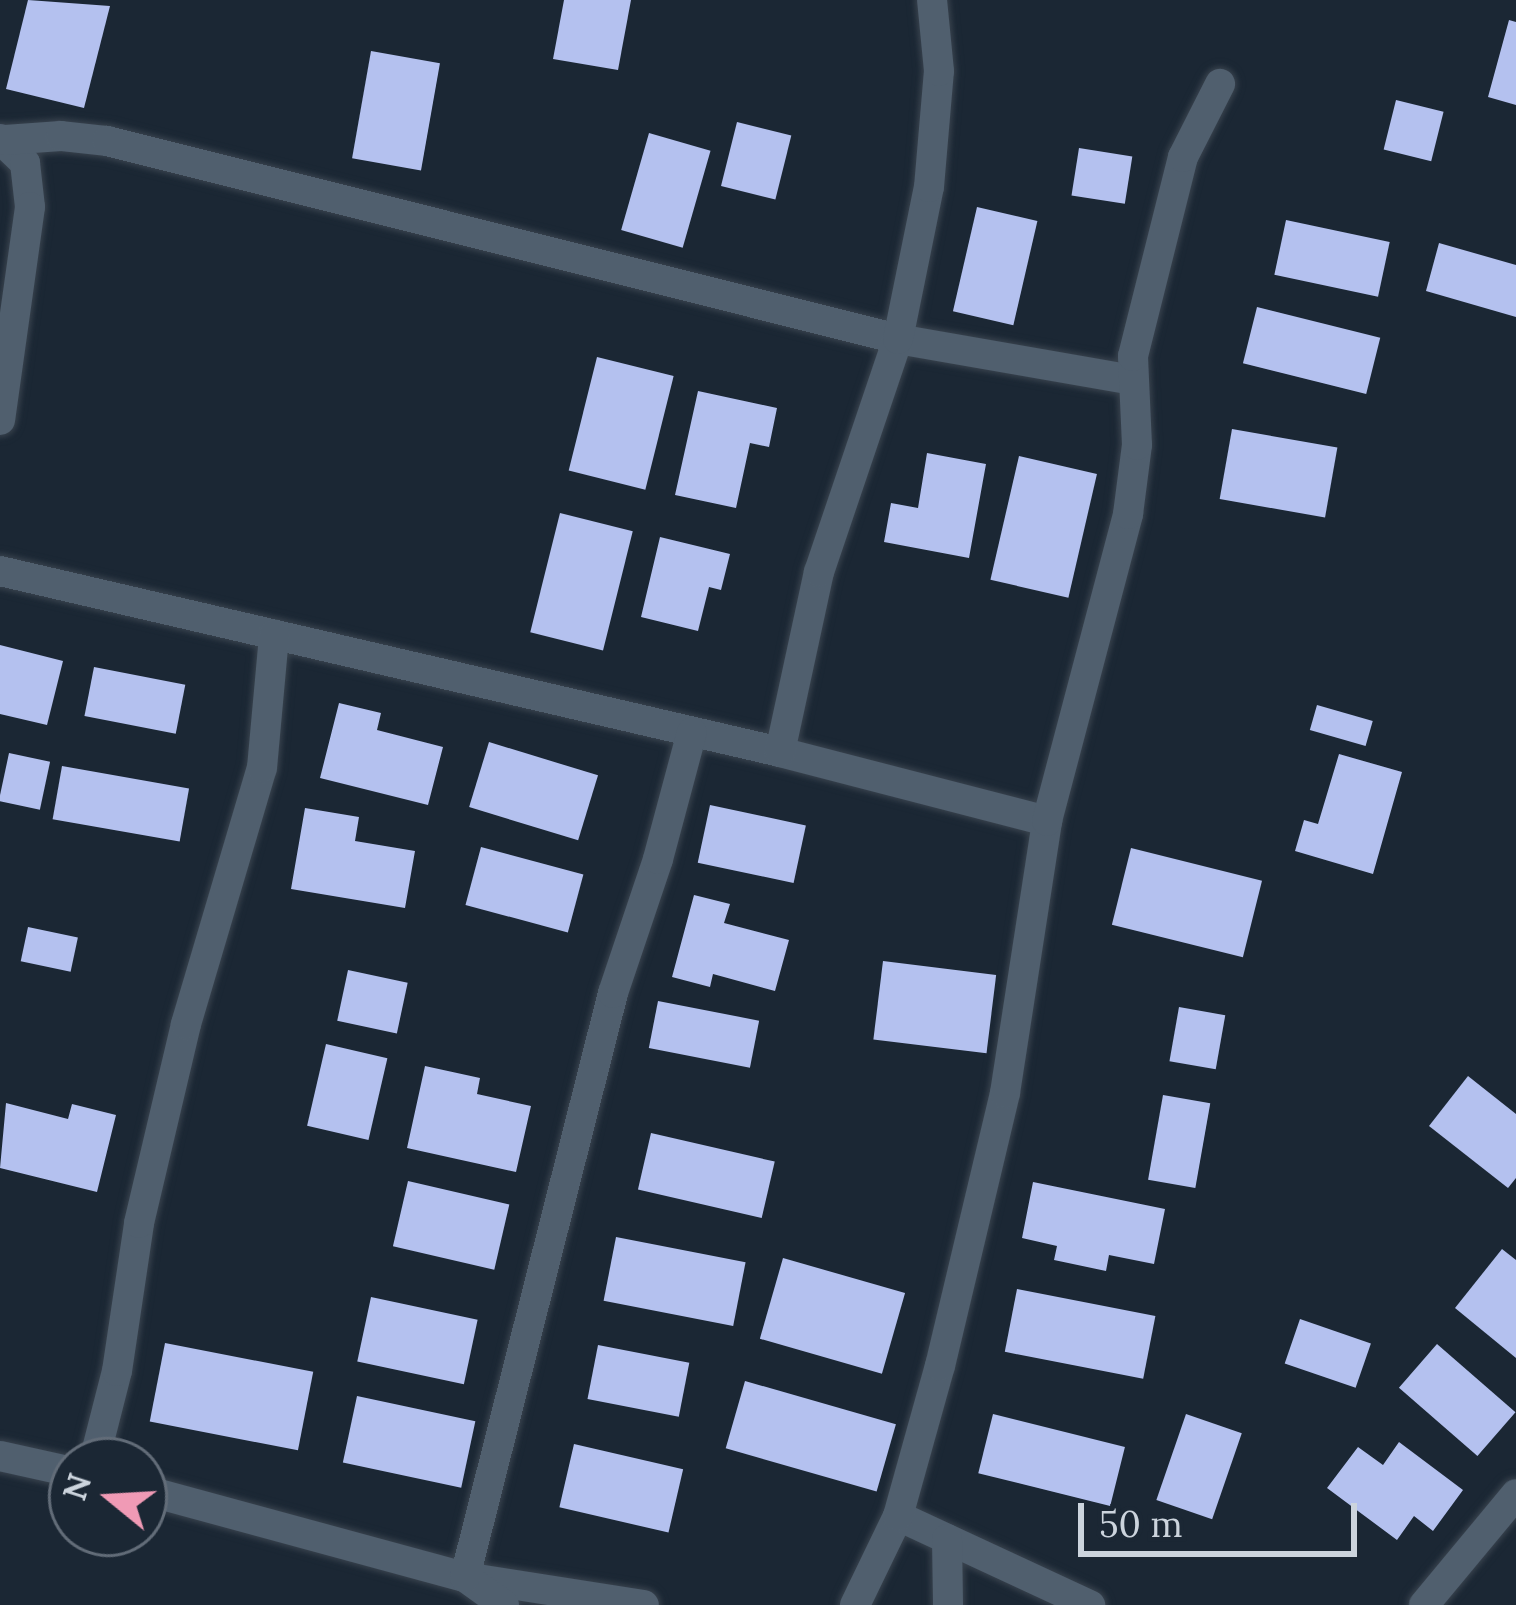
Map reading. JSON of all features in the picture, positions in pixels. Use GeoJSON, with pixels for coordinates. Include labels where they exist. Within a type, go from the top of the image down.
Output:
{"type":"FeatureCollection","features":[{"type":"Feature","properties":{"kind":"street"},"geometry":{"type":"LineString","coordinates":[[779,752],[819,572],[898,338],[938,126],[939,70],[932,0]]}},
{"type":"Feature","properties":{"kind":"street"},"geometry":{"type":"LineString","coordinates":[[854,1604],[898,1516],[940,1366],[1005,1094],[1047,821],[1128,514],[1137,445],[1132,380],[1183,157],[1220,84]]}},
{"type":"Feature","properties":{"kind":"street"},"geometry":{"type":"LineString","coordinates":[[3,140],[61,136],[107,142],[898,338],[1132,380]]}},
{"type":"Feature","properties":{"kind":"street"},"geometry":{"type":"LineString","coordinates":[[0,420],[30,206],[25,163],[3,140]]}},
{"type":"Feature","properties":{"kind":"street"},"geometry":{"type":"LineString","coordinates":[[0,571],[779,752],[1047,821]]}},
{"type":"Feature","properties":{"kind":"street"},"geometry":{"type":"LineString","coordinates":[[100,1437],[117,1371],[139,1223],[186,1024],[262,768],[274,635]]}},
{"type":"Feature","properties":{"kind":"street"},"geometry":{"type":"LineString","coordinates":[[465,1577],[607,1015],[658,860],[692,732]]}},
{"type":"Feature","properties":{"kind":"street"},"geometry":{"type":"LineString","coordinates":[[0,1456],[48,1467]]}},
{"type":"Feature","properties":{"kind":"street"},"geometry":{"type":"LineString","coordinates":[[1424,1605],[1516,1494]]}},
{"type":"Feature","properties":{"kind":"street"},"geometry":{"type":"LineString","coordinates":[[168,1497],[465,1577],[644,1605]]}},
{"type":"Feature","properties":{"kind":"street"},"geometry":{"type":"LineString","coordinates":[[898,1516],[1090,1605]]}},
{"type":"Feature","properties":{"kind":"street"},"geometry":{"type":"LineString","coordinates":[[947,1539],[948,1605]]}},
{"type":"Feature","properties":{"kind":"street"},"geometry":{"type":"LineString","coordinates":[[465,1577],[504,1605]]}},
{"type":"Feature","properties":{"kind":"building"},"geometry":{"type":"Polygon","coordinates":[[[28,0],[110,6],[84,108],[6,89],[28,0]]]}},
{"type":"Feature","properties":{"kind":"building"},"geometry":{"type":"Polygon","coordinates":[[[564,0],[631,0],[618,70],[553,59],[564,0]]]}},
{"type":"Feature","properties":{"kind":"building"},"geometry":{"type":"Polygon","coordinates":[[[1509,20],[1516,22],[1516,105],[1488,97],[1509,20]]]}},
{"type":"Feature","properties":{"kind":"building"},"geometry":{"type":"Polygon","coordinates":[[[371,51],[440,63],[421,170],[352,158],[371,51]]]}},
{"type":"Feature","properties":{"kind":"building"},"geometry":{"type":"Polygon","coordinates":[[[1396,100],[1444,112],[1431,161],[1384,149],[1396,100]]]}},
{"type":"Feature","properties":{"kind":"building"},"geometry":{"type":"Polygon","coordinates":[[[737,122],[791,136],[775,200],[721,186],[737,122]]]}},
{"type":"Feature","properties":{"kind":"building"},"geometry":{"type":"Polygon","coordinates":[[[649,133],[711,151],[683,248],[621,230],[649,133]]]}},
{"type":"Feature","properties":{"kind":"building"},"geometry":{"type":"Polygon","coordinates":[[[1079,148],[1132,156],[1125,204],[1071,195],[1079,148]]]}},
{"type":"Feature","properties":{"kind":"building"},"geometry":{"type":"Polygon","coordinates":[[[977,207],[1037,221],[1013,325],[953,311],[977,207]]]}},
{"type":"Feature","properties":{"kind":"building"},"geometry":{"type":"Polygon","coordinates":[[[1286,220],[1390,242],[1378,297],[1274,275],[1286,220]]]}},
{"type":"Feature","properties":{"kind":"building"},"geometry":{"type":"Polygon","coordinates":[[[1439,243],[1516,265],[1516,317],[1426,291],[1439,243]]]}},
{"type":"Feature","properties":{"kind":"building"},"geometry":{"type":"Polygon","coordinates":[[[1257,307],[1380,338],[1366,394],[1243,363],[1257,307]]]}},
{"type":"Feature","properties":{"kind":"building"},"geometry":{"type":"Polygon","coordinates":[[[597,357],[674,376],[645,490],[569,471],[597,357]]]}},
{"type":"Feature","properties":{"kind":"building"},"geometry":{"type":"Polygon","coordinates":[[[698,391],[777,408],[769,447],[750,443],[736,508],[675,495],[698,391]]]}},
{"type":"Feature","properties":{"kind":"building"},"geometry":{"type":"Polygon","coordinates":[[[1232,429],[1337,448],[1325,518],[1220,499],[1232,429]]]}},
{"type":"Feature","properties":{"kind":"building"},"geometry":{"type":"Polygon","coordinates":[[[927,453],[986,464],[969,558],[884,542],[891,503],[918,508],[927,453]]]}},
{"type":"Feature","properties":{"kind":"building"},"geometry":{"type":"Polygon","coordinates":[[[1019,456],[1097,474],[1068,598],[990,580],[1019,456]]]}},
{"type":"Feature","properties":{"kind":"building"},"geometry":{"type":"Polygon","coordinates":[[[560,513],[633,531],[603,650],[530,632],[560,513]]]}},
{"type":"Feature","properties":{"kind":"building"},"geometry":{"type":"Polygon","coordinates":[[[660,537],[730,554],[721,590],[709,587],[698,631],[641,617],[660,537]]]}},
{"type":"Feature","properties":{"kind":"building"},"geometry":{"type":"Polygon","coordinates":[[[0,645],[63,661],[47,725],[0,714],[0,645]]]}},
{"type":"Feature","properties":{"kind":"building"},"geometry":{"type":"Polygon","coordinates":[[[94,667],[185,685],[176,734],[84,716],[94,667]]]}},
{"type":"Feature","properties":{"kind":"building"},"geometry":{"type":"Polygon","coordinates":[[[339,703],[381,713],[377,730],[443,747],[428,805],[320,778],[339,703]]]}},
{"type":"Feature","properties":{"kind":"building"},"geometry":{"type":"Polygon","coordinates":[[[1317,705],[1373,721],[1366,746],[1310,730],[1317,705]]]}},
{"type":"Feature","properties":{"kind":"building"},"geometry":{"type":"Polygon","coordinates":[[[489,742],[598,775],[578,840],[469,807],[489,742]]]}},
{"type":"Feature","properties":{"kind":"building"},"geometry":{"type":"Polygon","coordinates":[[[9,753],[50,762],[40,810],[0,801],[9,753]]]}},
{"type":"Feature","properties":{"kind":"building"},"geometry":{"type":"Polygon","coordinates":[[[1339,754],[1402,772],[1373,874],[1295,851],[1304,820],[1318,824],[1339,754]]]}},
{"type":"Feature","properties":{"kind":"building"},"geometry":{"type":"Polygon","coordinates":[[[62,766],[189,788],[180,842],[53,819],[62,766]]]}},
{"type":"Feature","properties":{"kind":"building"},"geometry":{"type":"Polygon","coordinates":[[[710,805],[806,825],[794,883],[698,863],[710,805]]]}},
{"type":"Feature","properties":{"kind":"building"},"geometry":{"type":"Polygon","coordinates":[[[305,808],[359,817],[355,841],[415,851],[405,908],[291,889],[305,808]]]}},
{"type":"Feature","properties":{"kind":"building"},"geometry":{"type":"Polygon","coordinates":[[[481,847],[583,874],[568,932],[465,905],[481,847]]]}},
{"type":"Feature","properties":{"kind":"building"},"geometry":{"type":"Polygon","coordinates":[[[1131,848],[1262,881],[1243,957],[1112,925],[1131,848]]]}},
{"type":"Feature","properties":{"kind":"building"},"geometry":{"type":"Polygon","coordinates":[[[694,895],[730,904],[724,923],[789,940],[775,991],[713,974],[710,987],[672,977],[694,895]]]}},
{"type":"Feature","properties":{"kind":"building"},"geometry":{"type":"Polygon","coordinates":[[[28,927],[78,938],[71,972],[21,961],[28,927]]]}},
{"type":"Feature","properties":{"kind":"building"},"geometry":{"type":"Polygon","coordinates":[[[883,961],[996,975],[987,1053],[873,1039],[883,961]]]}},
{"type":"Feature","properties":{"kind":"building"},"geometry":{"type":"Polygon","coordinates":[[[348,970],[408,983],[397,1034],[337,1021],[348,970]]]}},
{"type":"Feature","properties":{"kind":"building"},"geometry":{"type":"Polygon","coordinates":[[[658,1001],[759,1021],[750,1068],[649,1048],[658,1001]]]}},
{"type":"Feature","properties":{"kind":"building"},"geometry":{"type":"Polygon","coordinates":[[[1179,1007],[1225,1015],[1216,1069],[1169,1061],[1179,1007]]]}},
{"type":"Feature","properties":{"kind":"building"},"geometry":{"type":"Polygon","coordinates":[[[326,1044],[387,1058],[368,1140],[307,1126],[326,1044]]]}},
{"type":"Feature","properties":{"kind":"building"},"geometry":{"type":"Polygon","coordinates":[[[425,1066],[480,1078],[477,1094],[531,1106],[516,1172],[407,1148],[425,1066]]]}},
{"type":"Feature","properties":{"kind":"building"},"geometry":{"type":"Polygon","coordinates":[[[1468,1076],[1516,1114],[1516,1178],[1508,1188],[1429,1126],[1468,1076]]]}},
{"type":"Feature","properties":{"kind":"building"},"geometry":{"type":"Polygon","coordinates":[[[1163,1095],[1210,1103],[1195,1188],[1148,1180],[1163,1095]]]}},
{"type":"Feature","properties":{"kind":"building"},"geometry":{"type":"Polygon","coordinates":[[[6,1103],[68,1119],[72,1104],[116,1115],[97,1192],[0,1168],[6,1103]]]}},
{"type":"Feature","properties":{"kind":"building"},"geometry":{"type":"Polygon","coordinates":[[[651,1133],[775,1162],[762,1218],[638,1190],[651,1133]]]}},
{"type":"Feature","properties":{"kind":"building"},"geometry":{"type":"Polygon","coordinates":[[[408,1181],[509,1204],[494,1270],[393,1246],[408,1181]]]}},
{"type":"Feature","properties":{"kind":"building"},"geometry":{"type":"Polygon","coordinates":[[[1033,1182],[1165,1209],[1154,1264],[1109,1255],[1106,1271],[1054,1260],[1057,1246],[1022,1238],[1033,1182]]]}},
{"type":"Feature","properties":{"kind":"building"},"geometry":{"type":"Polygon","coordinates":[[[616,1237],[746,1262],[733,1326],[604,1301],[616,1237]]]}},
{"type":"Feature","properties":{"kind":"building"},"geometry":{"type":"Polygon","coordinates":[[[1502,1249],[1516,1260],[1516,1358],[1455,1308],[1502,1249]]]}},
{"type":"Feature","properties":{"kind":"building"},"geometry":{"type":"Polygon","coordinates":[[[783,1258],[905,1293],[882,1374],[760,1339],[783,1258]]]}},
{"type":"Feature","properties":{"kind":"building"},"geometry":{"type":"Polygon","coordinates":[[[1017,1289],[1155,1316],[1143,1379],[1005,1352],[1017,1289]]]}},
{"type":"Feature","properties":{"kind":"building"},"geometry":{"type":"Polygon","coordinates":[[[371,1297],[478,1320],[464,1384],[357,1362],[371,1297]]]}},
{"type":"Feature","properties":{"kind":"building"},"geometry":{"type":"Polygon","coordinates":[[[1300,1319],[1371,1343],[1356,1388],[1285,1363],[1300,1319]]]}},
{"type":"Feature","properties":{"kind":"building"},"geometry":{"type":"Polygon","coordinates":[[[165,1343],[313,1372],[298,1450],[150,1422],[165,1343]]]}},
{"type":"Feature","properties":{"kind":"building"},"geometry":{"type":"Polygon","coordinates":[[[1437,1344],[1515,1412],[1477,1456],[1399,1388],[1437,1344]]]}},
{"type":"Feature","properties":{"kind":"building"},"geometry":{"type":"Polygon","coordinates":[[[598,1345],[689,1363],[679,1417],[588,1399],[598,1345]]]}},
{"type":"Feature","properties":{"kind":"building"},"geometry":{"type":"Polygon","coordinates":[[[745,1381],[896,1424],[877,1492],[726,1448],[745,1381]]]}},
{"type":"Feature","properties":{"kind":"building"},"geometry":{"type":"Polygon","coordinates":[[[357,1396],[475,1421],[461,1488],[343,1463],[357,1396]]]}},
{"type":"Feature","properties":{"kind":"building"},"geometry":{"type":"Polygon","coordinates":[[[993,1414],[1125,1447],[1110,1506],[978,1473],[993,1414]]]}},
{"type":"Feature","properties":{"kind":"building"},"geometry":{"type":"Polygon","coordinates":[[[1186,1414],[1242,1433],[1212,1519],[1156,1500],[1186,1414]]]}},
{"type":"Feature","properties":{"kind":"building"},"geometry":{"type":"Polygon","coordinates":[[[1399,1442],[1463,1490],[1433,1531],[1414,1516],[1397,1540],[1327,1488],[1358,1447],[1383,1465],[1399,1442]]]}},
{"type":"Feature","properties":{"kind":"building"},"geometry":{"type":"Polygon","coordinates":[[[574,1444],[683,1469],[669,1533],[559,1507],[574,1444]]]}}]}
